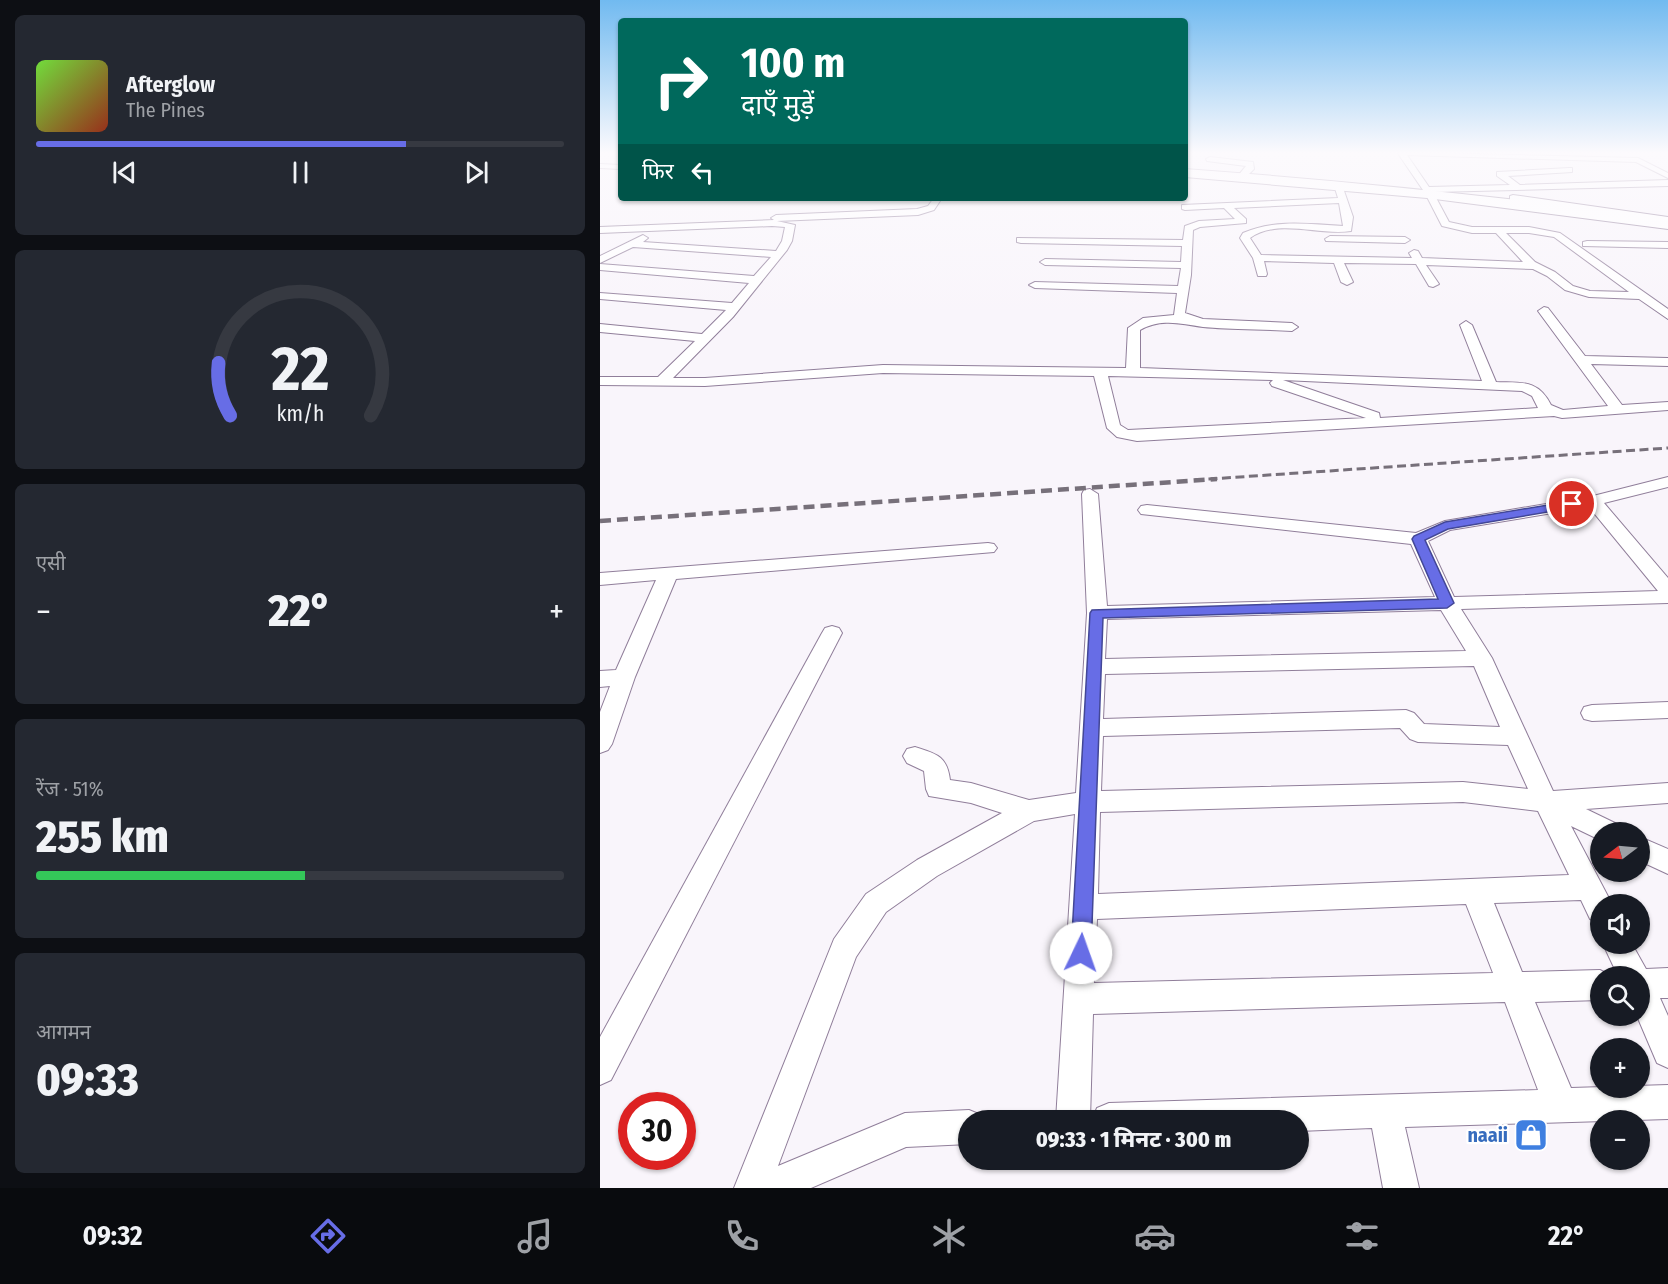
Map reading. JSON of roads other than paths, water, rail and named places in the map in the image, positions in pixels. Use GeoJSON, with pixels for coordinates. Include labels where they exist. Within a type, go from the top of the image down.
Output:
{"type":"FeatureCollection","features":[{"type":"Feature","properties":{"kind":"highway"},"geometry":{"type":"LineString","coordinates":[[1558,207],[1668,224]]}},
{"type":"Feature","properties":{"kind":"street"},"geometry":{"type":"LineString","coordinates":[[600,224],[918,212],[930,207]]}},
{"type":"Feature","properties":{"kind":"street"},"geometry":{"type":"LineString","coordinates":[[1229,207],[1243,221]]}},
{"type":"Feature","properties":{"kind":"street"},"geometry":{"type":"LineString","coordinates":[[1245,238],[1250,233],[1276,228],[1348,229],[1348,217],[1345,207]]}},
{"type":"Feature","properties":{"kind":"street"},"geometry":{"type":"LineString","coordinates":[[1436,207],[1445,224],[1473,234],[1499,231],[1541,231],[1557,235],[1667,313]]}},
{"type":"Feature","properties":{"kind":"street"},"geometry":{"type":"LineString","coordinates":[[1540,207],[1668,224]]}},
{"type":"Feature","properties":{"kind":"street"},"geometry":{"type":"LineString","coordinates":[[1569,207],[1668,224]]}},
{"type":"Feature","properties":{"kind":"street"},"geometry":{"type":"LineString","coordinates":[[1184,318],[1179,314],[1186,265],[1188,228],[1194,224],[1348,217]]}},
{"type":"Feature","properties":{"kind":"street"},"geometry":{"type":"LineString","coordinates":[[600,230],[786,223],[790,225],[787,241],[779,254],[735,307],[660,382]]}},
{"type":"Feature","properties":{"kind":"street"},"geometry":{"type":"LineString","coordinates":[[600,260],[663,227]]}},
{"type":"Feature","properties":{"kind":"street"},"geometry":{"type":"LineString","coordinates":[[1399,229],[1432,284]]}},
{"type":"Feature","properties":{"kind":"street"},"geometry":{"type":"LineString","coordinates":[[1499,231],[1535,266],[1579,292],[1641,296]]}},
{"type":"Feature","properties":{"kind":"street"},"geometry":{"type":"LineString","coordinates":[[1245,238],[1279,238]]}},
{"type":"Feature","properties":{"kind":"street"},"geometry":{"type":"LineString","coordinates":[[1245,238],[1258,258],[1262,274]]}},
{"type":"Feature","properties":{"kind":"street"},"geometry":{"type":"LineString","coordinates":[[1313,239],[1405,240]]}},
{"type":"Feature","properties":{"kind":"street"},"geometry":{"type":"LineString","coordinates":[[1022,240],[1187,243]]}},
{"type":"Feature","properties":{"kind":"street"},"geometry":{"type":"LineString","coordinates":[[631,244],[779,254]]}},
{"type":"Feature","properties":{"kind":"street"},"geometry":{"type":"LineString","coordinates":[[1587,244],[1668,245]]}},
{"type":"Feature","properties":{"kind":"street"},"geometry":{"type":"LineString","coordinates":[[1258,258],[1419,261],[1496,259],[1535,266]]}},
{"type":"Feature","properties":{"kind":"street"},"geometry":{"type":"LineString","coordinates":[[1338,260],[1347,282]]}},
{"type":"Feature","properties":{"kind":"street"},"geometry":{"type":"LineString","coordinates":[[1045,262],[1186,265]]}},
{"type":"Feature","properties":{"kind":"street"},"geometry":{"type":"LineString","coordinates":[[600,267],[757,280]]}},
{"type":"Feature","properties":{"kind":"street"},"geometry":{"type":"LineString","coordinates":[[1035,285],[1183,290]]}},
{"type":"Feature","properties":{"kind":"street"},"geometry":{"type":"LineString","coordinates":[[600,296],[735,307]]}},
{"type":"Feature","properties":{"kind":"street"},"geometry":{"type":"LineString","coordinates":[[1544,311],[1618,409]]}},
{"type":"Feature","properties":{"kind":"street"},"geometry":{"type":"LineString","coordinates":[[1133,373],[1134,328],[1147,321],[1184,318],[1203,323],[1292,327]]}},
{"type":"Feature","properties":{"kind":"street"},"geometry":{"type":"LineString","coordinates":[[1466,325],[1491,386]]}},
{"type":"Feature","properties":{"kind":"street"},"geometry":{"type":"LineString","coordinates":[[600,328],[705,338]]}},
{"type":"Feature","properties":{"kind":"street"},"geometry":{"type":"LineString","coordinates":[[1581,360],[1668,362]]}},
{"type":"Feature","properties":{"kind":"street"},"geometry":{"type":"LineString","coordinates":[[600,381],[705,382],[883,369],[1255,375],[1532,390],[1538,393],[1545,408],[1562,414],[1668,406]]}},
{"type":"Feature","properties":{"kind":"street"},"geometry":{"type":"LineString","coordinates":[[1100,372],[1113,425],[1116,431],[1123,434],[1155,435],[1553,412]]}},
{"type":"Feature","properties":{"kind":"street"},"geometry":{"type":"LineString","coordinates":[[1255,375],[1385,420]]}},
{"type":"Feature","properties":{"kind":"street"},"geometry":{"type":"LineString","coordinates":[[1147,510],[1418,539],[1445,526],[1593,501],[1668,482]]}},
{"type":"Feature","properties":{"kind":"street"},"geometry":{"type":"LineString","coordinates":[[1073,1110],[1097,613],[1090,494]]}},
{"type":"Feature","properties":{"kind":"street"},"geometry":{"type":"LineString","coordinates":[[1593,501],[1668,590]]}},
{"type":"Feature","properties":{"kind":"street"},"geometry":{"type":"LineString","coordinates":[[1418,539],[1447,603],[1481,658],[1546,802],[1592,894]]}},
{"type":"Feature","properties":{"kind":"street"},"geometry":{"type":"LineString","coordinates":[[600,579],[988,548]]}},
{"type":"Feature","properties":{"kind":"street"},"geometry":{"type":"LineString","coordinates":[[600,744],[624,677],[669,573]]}},
{"type":"Feature","properties":{"kind":"street"},"geometry":{"type":"LineString","coordinates":[[1097,613],[1668,597]]}},
{"type":"Feature","properties":{"kind":"street"},"geometry":{"type":"LineString","coordinates":[[600,1069],[832,633]]}},
{"type":"Feature","properties":{"kind":"street"},"geometry":{"type":"LineString","coordinates":[[1094,667],[1481,658]]}},
{"type":"Feature","properties":{"kind":"street"},"geometry":{"type":"LineString","coordinates":[[600,679],[624,677]]}},
{"type":"Feature","properties":{"kind":"street"},"geometry":{"type":"LineString","coordinates":[[1592,713],[1668,710]]}},
{"type":"Feature","properties":{"kind":"street"},"geometry":{"type":"LineString","coordinates":[[1091,728],[1406,719],[1418,733],[1516,736]]}},
{"type":"Feature","properties":{"kind":"street"},"geometry":{"type":"LineString","coordinates":[[915,756],[936,766],[939,789],[970,794],[1029,811]]}},
{"type":"Feature","properties":{"kind":"street"},"geometry":{"type":"LineString","coordinates":[[752,1188],[844,948],[876,903],[927,868],[1029,811],[1088,802],[1463,792],[1546,802],[1668,794]]}},
{"type":"Feature","properties":{"kind":"street"},"geometry":{"type":"LineString","coordinates":[[1546,802],[1590,823]]}},
{"type":"Feature","properties":{"kind":"street"},"geometry":{"type":"LineString","coordinates":[[1650,853],[1668,862]]}},
{"type":"Feature","properties":{"kind":"street"},"geometry":{"type":"LineString","coordinates":[[1083,907],[1475,891],[1590,899]]}},
{"type":"Feature","properties":{"kind":"street"},"geometry":{"type":"LineString","coordinates":[[1475,891],[1561,1105]]}},
{"type":"Feature","properties":{"kind":"street"},"geometry":{"type":"LineString","coordinates":[[1650,985],[1668,983]]}},
{"type":"Feature","properties":{"kind":"street"},"geometry":{"type":"LineString","coordinates":[[1079,999],[1590,985]]}},
{"type":"Feature","properties":{"kind":"street"},"geometry":{"type":"LineString","coordinates":[[1650,1010],[1668,1052]]}},
{"type":"Feature","properties":{"kind":"street"},"geometry":{"type":"LineString","coordinates":[[1309,1113],[1668,1101]]}},
{"type":"Feature","properties":{"kind":"street"},"geometry":{"type":"LineString","coordinates":[[1385,1110],[1401,1188]]}},
{"type":"Feature","properties":{"kind":"street"},"geometry":{"type":"LineString","coordinates":[[769,1188],[905,1130],[958,1128]]}},
{"type":"Feature","properties":{"kind":"railway"},"geometry":{"type":"LineString","coordinates":[[1195,480],[1668,448]]}},
{"type":"Feature","properties":{"kind":"railway"},"geometry":{"type":"LineString","coordinates":[[600,521],[1217,479]]}},
{"type":"Feature","properties":{"kind":"place","name":"naaii"},"geometry":{"type":"Point","coordinates":[1531,1135]}}]}
